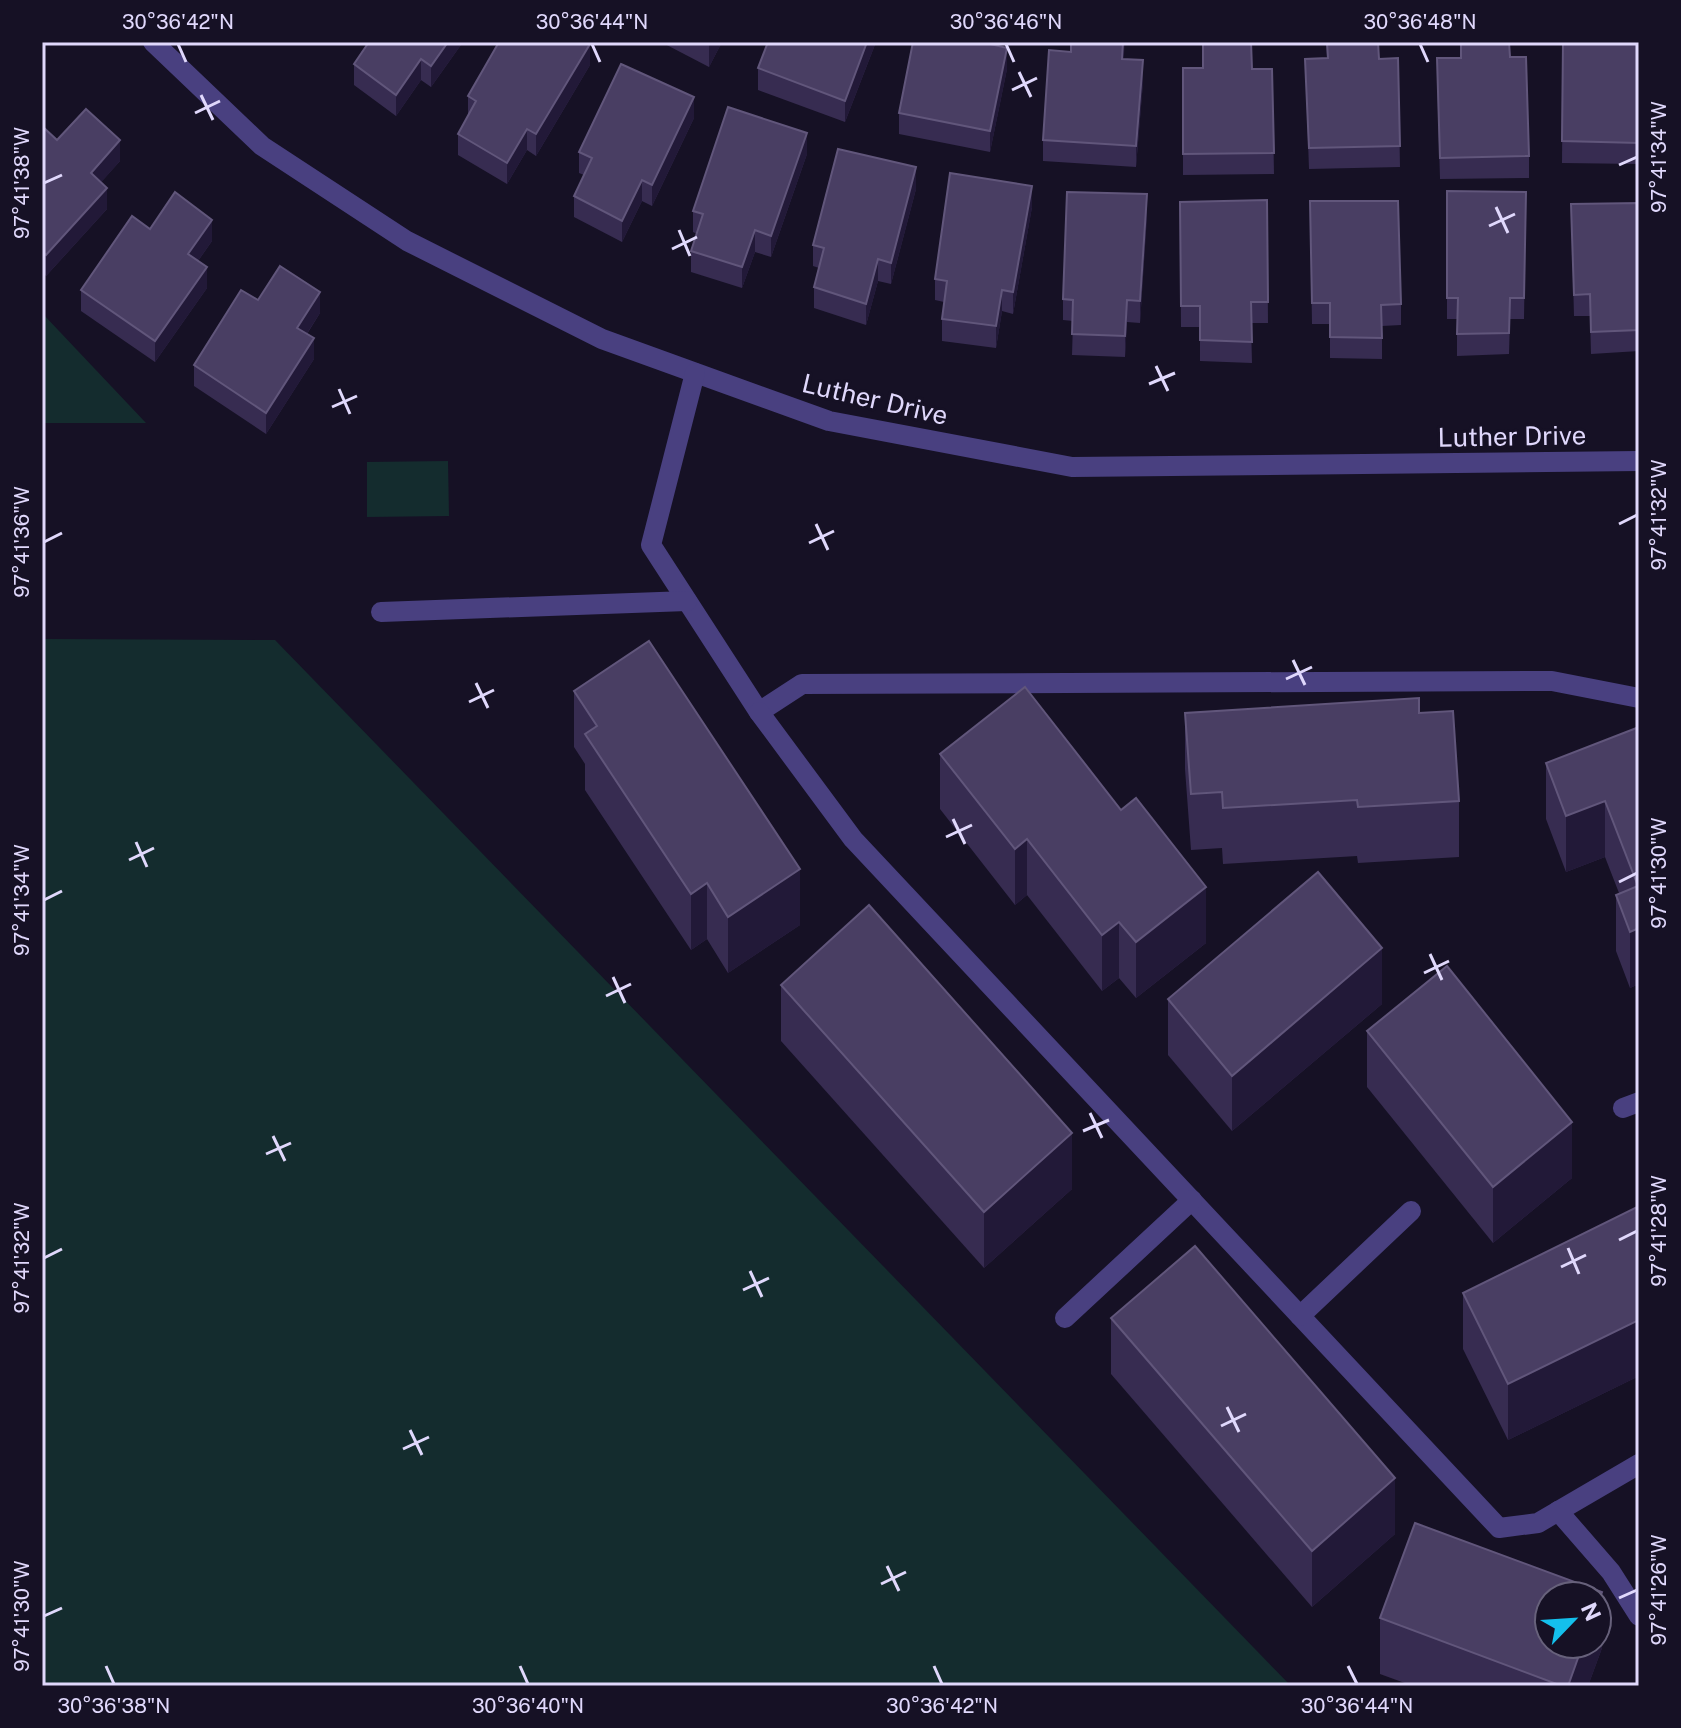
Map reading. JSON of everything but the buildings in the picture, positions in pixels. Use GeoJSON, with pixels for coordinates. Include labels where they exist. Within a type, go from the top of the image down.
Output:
{"type":"FeatureCollection","features":[{"type":"Feature","properties":{"kind":"street","name":"Luther Drive"},"geometry":{"type":"LineString","coordinates":[[153,42],[262,146],[407,241],[602,339],[829,421],[1072,467],[1639,461]]}},
{"type":"Feature","properties":{"kind":"street"},"geometry":{"type":"LineString","coordinates":[[695,373],[651,545],[759,712],[853,839],[1499,1528],[1538,1523],[1639,1464]]}},
{"type":"Feature","properties":{"kind":"street"},"geometry":{"type":"LineString","coordinates":[[381,612],[687,601]]}},
{"type":"Feature","properties":{"kind":"street"},"geometry":{"type":"LineString","coordinates":[[759,712],[802,684],[1552,681],[1639,698]]}},
{"type":"Feature","properties":{"kind":"street"},"geometry":{"type":"LineString","coordinates":[[1065,1318],[1192,1200]]}},
{"type":"Feature","properties":{"kind":"street"},"geometry":{"type":"LineString","coordinates":[[1300,1316],[1411,1211]]}},
{"type":"Feature","properties":{"kind":"street"},"geometry":{"type":"LineString","coordinates":[[1558,1511],[1611,1572],[1639,1616]]}},
{"type":"Feature","properties":{"kind":"green space"},"geometry":{"type":"Polygon","coordinates":[[[42,313],[146,423],[42,423],[42,313]]]}},
{"type":"Feature","properties":{"kind":"green space"},"geometry":{"type":"Polygon","coordinates":[[[448,461],[449,516],[367,517],[367,462],[448,461]]]}},
{"type":"Feature","properties":{"kind":"green space"},"geometry":{"type":"Polygon","coordinates":[[[42,639],[275,640],[1291,1686],[42,1686],[42,639]]]}}]}
